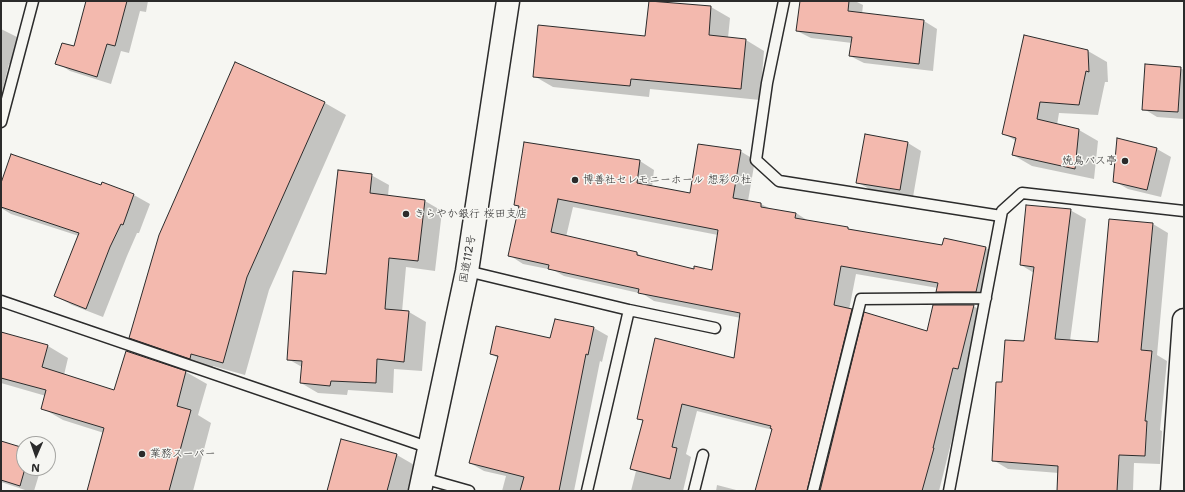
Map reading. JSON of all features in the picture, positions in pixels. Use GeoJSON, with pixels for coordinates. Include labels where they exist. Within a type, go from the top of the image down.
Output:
{"type":"FeatureCollection","features":[{"type":"Feature","properties":{"kind":"main road","name":"国道112号"},"geometry":{"type":"LineString","coordinates":[[422,485],[467,270],[508,1]]}},
{"type":"Feature","properties":{"kind":"main road"},"geometry":{"type":"LineString","coordinates":[[1172,491],[1184,320]]}},
{"type":"Feature","properties":{"kind":"lane"},"geometry":{"type":"LineString","coordinates":[[1,122],[33,1]]}},
{"type":"Feature","properties":{"kind":"lane"},"geometry":{"type":"LineString","coordinates":[[784,1],[767,83],[756,160],[779,181],[1001,216]]}},
{"type":"Feature","properties":{"kind":"lane"},"geometry":{"type":"LineString","coordinates":[[949,491],[1002,211],[1022,193],[1184,211]]}},
{"type":"Feature","properties":{"kind":"lane"},"geometry":{"type":"LineString","coordinates":[[467,270],[629,310],[715,328]]}},
{"type":"Feature","properties":{"kind":"lane"},"geometry":{"type":"LineString","coordinates":[[813,491],[861,299],[986,298]]}},
{"type":"Feature","properties":{"kind":"lane"},"geometry":{"type":"LineString","coordinates":[[1,301],[430,448]]}},
{"type":"Feature","properties":{"kind":"lane"},"geometry":{"type":"LineString","coordinates":[[587,491],[629,310]]}},
{"type":"Feature","properties":{"kind":"lane"},"geometry":{"type":"LineString","coordinates":[[694,491],[703,455]]}},
{"type":"Feature","properties":{"kind":"lane"},"geometry":{"type":"LineString","coordinates":[[422,485],[469,491]]}},
{"type":"Feature","properties":{"kind":"building"},"geometry":{"type":"Polygon","coordinates":[[[86,1],[127,1],[115,46],[107,44],[97,77],[55,64],[62,43],[74,46],[86,1]]]}},
{"type":"Feature","properties":{"kind":"building"},"geometry":{"type":"Polygon","coordinates":[[[649,1],[711,6],[709,35],[746,39],[741,89],[631,79],[630,86],[533,77],[538,25],[645,36],[649,1]]]}},
{"type":"Feature","properties":{"kind":"building"},"geometry":{"type":"Polygon","coordinates":[[[800,1],[849,1],[848,11],[924,20],[919,64],[849,56],[852,37],[796,31],[800,1]]]}},
{"type":"Feature","properties":{"kind":"building"},"geometry":{"type":"Polygon","coordinates":[[[1024,35],[1088,50],[1089,72],[1086,71],[1079,105],[1040,102],[1037,119],[1079,129],[1075,169],[1012,155],[1016,138],[1002,134],[1024,35]]]}},
{"type":"Feature","properties":{"kind":"building"},"geometry":{"type":"Polygon","coordinates":[[[235,62],[325,102],[247,277],[223,363],[191,354],[190,359],[129,338],[159,235],[235,62]]]}},
{"type":"Feature","properties":{"kind":"building"},"geometry":{"type":"Polygon","coordinates":[[[1145,64],[1181,67],[1178,112],[1142,110],[1145,64]]]}},
{"type":"Feature","properties":{"kind":"building"},"geometry":{"type":"Polygon","coordinates":[[[865,134],[908,142],[900,190],[856,183],[865,134]]]}},
{"type":"Feature","properties":{"kind":"building"},"geometry":{"type":"Polygon","coordinates":[[[1117,138],[1157,148],[1147,190],[1113,182],[1117,138]]]}},
{"type":"Feature","properties":{"kind":"building"},"geometry":{"type":"Polygon","coordinates":[[[524,142],[640,160],[637,183],[690,193],[698,144],[741,150],[733,198],[761,203],[761,207],[796,213],[795,218],[848,227],[848,229],[942,245],[944,238],[986,247],[976,292],[936,292],[938,283],[841,266],[834,305],[852,309],[807,491],[755,491],[772,429],[770,428],[771,426],[682,404],[672,447],[677,448],[670,479],[630,469],[643,420],[637,419],[655,338],[734,358],[740,313],[638,293],[639,289],[548,269],[549,265],[508,256],[519,206],[514,205],[524,142]],[[558,199],[551,232],[637,252],[637,255],[694,269],[694,266],[712,270],[718,230],[558,199]]]}},
{"type":"Feature","properties":{"kind":"building"},"geometry":{"type":"Polygon","coordinates":[[[11,154],[101,185],[102,182],[134,194],[123,225],[121,224],[110,247],[86,309],[54,296],[79,233],[1,207],[1,183],[11,154]]]}},
{"type":"Feature","properties":{"kind":"building"},"geometry":{"type":"Polygon","coordinates":[[[338,170],[372,174],[370,193],[425,200],[418,261],[389,258],[385,309],[409,311],[404,362],[377,359],[376,383],[331,381],[330,386],[300,383],[302,361],[287,360],[293,271],[326,274],[338,170]]]}},
{"type":"Feature","properties":{"kind":"building"},"geometry":{"type":"Polygon","coordinates":[[[1026,205],[1071,209],[1055,339],[1098,342],[1109,219],[1153,223],[1141,350],[1152,351],[1145,421],[1147,421],[1145,456],[1119,455],[1117,491],[1057,491],[1058,466],[992,461],[996,382],[1002,382],[1005,340],[1024,341],[1034,267],[1020,265],[1026,205]]]}},
{"type":"Feature","properties":{"kind":"building"},"geometry":{"type":"Polygon","coordinates":[[[933,305],[974,305],[958,369],[953,368],[922,491],[820,491],[864,312],[927,331],[933,305]]]}},
{"type":"Feature","properties":{"kind":"building"},"geometry":{"type":"Polygon","coordinates":[[[555,319],[594,327],[588,355],[586,354],[559,491],[520,491],[524,477],[469,463],[498,356],[490,354],[496,326],[550,338],[555,319]]]}},
{"type":"Feature","properties":{"kind":"building"},"geometry":{"type":"Polygon","coordinates":[[[1,332],[48,345],[42,367],[114,390],[126,351],[186,371],[177,406],[191,410],[169,491],[87,491],[104,428],[41,409],[46,390],[1,378],[1,332]]]}},
{"type":"Feature","properties":{"kind":"building"},"geometry":{"type":"Polygon","coordinates":[[[341,439],[397,454],[387,491],[327,491],[341,439]]]}},
{"type":"Feature","properties":{"kind":"building"},"geometry":{"type":"Polygon","coordinates":[[[1,441],[16,446],[16,476],[23,476],[20,486],[1,480],[1,441]]]}},
{"type":"Feature","properties":{"kind":"place","name":"焼鳥バス亭"},"geometry":{"type":"Point","coordinates":[1125,161]}},
{"type":"Feature","properties":{"kind":"place","name":"博善社セレモニーホール 想彩の杜"},"geometry":{"type":"Point","coordinates":[575,180]}},
{"type":"Feature","properties":{"kind":"place","name":"きらやか銀行 桜田支店"},"geometry":{"type":"Point","coordinates":[406,214]}},
{"type":"Feature","properties":{"kind":"place","name":"業務スーパー"},"geometry":{"type":"Point","coordinates":[142,454]}}]}
